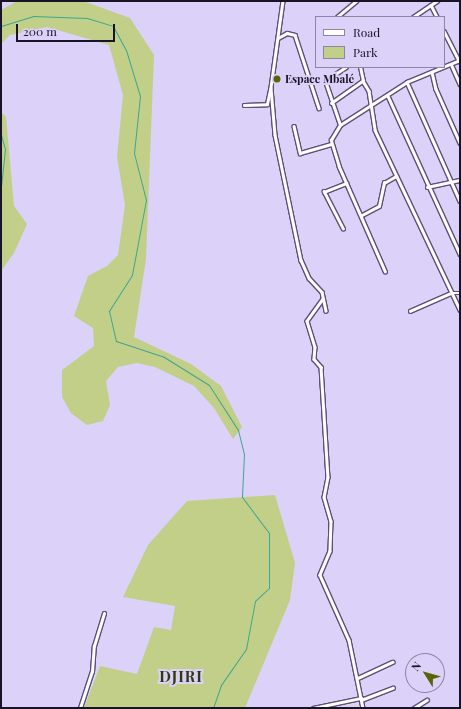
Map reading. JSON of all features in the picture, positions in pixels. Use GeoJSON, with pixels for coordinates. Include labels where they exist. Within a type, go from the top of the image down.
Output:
{"type":"FeatureCollection","features":[{"type":"Feature","properties":{"kind":"street"},"geometry":{"type":"LineString","coordinates":[[244,105],[267,104],[271,88],[282,1]]}},
{"type":"Feature","properties":{"kind":"street"},"geometry":{"type":"LineString","coordinates":[[339,16],[356,1]]}},
{"type":"Feature","properties":{"kind":"street"},"geometry":{"type":"LineString","coordinates":[[414,16],[437,1]]}},
{"type":"Feature","properties":{"kind":"street"},"geometry":{"type":"LineString","coordinates":[[431,5],[436,16]]}},
{"type":"Feature","properties":{"kind":"street"},"geometry":{"type":"LineString","coordinates":[[277,38],[286,33],[295,35],[319,108]]}},
{"type":"Feature","properties":{"kind":"street"},"geometry":{"type":"LineString","coordinates":[[294,126],[300,153],[330,144],[340,126],[371,108],[408,82],[452,66],[459,61],[445,33]]}},
{"type":"Feature","properties":{"kind":"street"},"geometry":{"type":"LineString","coordinates":[[452,66],[460,84]]}},
{"type":"Feature","properties":{"kind":"street"},"geometry":{"type":"LineString","coordinates":[[340,126],[331,103],[326,80],[344,68]]}},
{"type":"Feature","properties":{"kind":"street"},"geometry":{"type":"LineString","coordinates":[[360,68],[363,81],[369,91],[375,130],[460,310]]}},
{"type":"Feature","properties":{"kind":"street"},"geometry":{"type":"LineString","coordinates":[[432,72],[436,89],[460,143]]}},
{"type":"Feature","properties":{"kind":"street"},"geometry":{"type":"LineString","coordinates":[[331,103],[363,81]]}},
{"type":"Feature","properties":{"kind":"street"},"geometry":{"type":"LineString","coordinates":[[408,82],[460,201]]}},
{"type":"Feature","properties":{"kind":"street"},"geometry":{"type":"LineString","coordinates":[[271,88],[275,135],[299,253],[323,299],[326,311]]}},
{"type":"Feature","properties":{"kind":"street"},"geometry":{"type":"LineString","coordinates":[[388,96],[427,187],[460,254]]}},
{"type":"Feature","properties":{"kind":"street"},"geometry":{"type":"LineString","coordinates":[[330,144],[346,183],[362,215],[385,272]]}},
{"type":"Feature","properties":{"kind":"street"},"geometry":{"type":"LineString","coordinates":[[362,215],[379,206],[384,183],[396,176]]}},
{"type":"Feature","properties":{"kind":"street"},"geometry":{"type":"LineString","coordinates":[[427,187],[452,184],[460,180]]}},
{"type":"Feature","properties":{"kind":"street"},"geometry":{"type":"LineString","coordinates":[[343,229],[324,192],[346,183]]}},
{"type":"Feature","properties":{"kind":"street"},"geometry":{"type":"LineString","coordinates":[[410,311],[451,293],[460,293]]}},
{"type":"Feature","properties":{"kind":"street"},"geometry":{"type":"LineString","coordinates":[[323,299],[307,321],[315,347],[314,359],[321,367],[328,477],[324,496],[331,521],[330,551],[320,575],[342,620],[358,678],[363,708]]}},
{"type":"Feature","properties":{"kind":"street"},"geometry":{"type":"LineString","coordinates":[[80,708],[92,672],[95,642],[104,613]]}},
{"type":"Feature","properties":{"kind":"street"},"geometry":{"type":"LineString","coordinates":[[358,678],[392,662]]}},
{"type":"Feature","properties":{"kind":"street"},"geometry":{"type":"LineString","coordinates":[[313,708],[361,699],[393,688]]}},
{"type":"Feature","properties":{"kind":"street"},"geometry":{"type":"LineString","coordinates":[[414,708],[427,700]]}},
{"type":"Feature","properties":{"kind":"green space"},"geometry":{"type":"Polygon","coordinates":[[[17,1],[83,1],[130,18],[154,55],[146,259],[134,337],[191,364],[221,386],[242,427],[233,439],[214,408],[194,386],[155,367],[137,363],[118,367],[106,381],[110,405],[103,421],[87,425],[71,413],[62,397],[62,370],[94,346],[93,328],[74,316],[88,276],[107,266],[118,255],[125,205],[117,157],[123,95],[109,45],[47,27],[10,35],[1,44],[1,10],[17,1]]]}},
{"type":"Feature","properties":{"kind":"green space"},"geometry":{"type":"Polygon","coordinates":[[[1,112],[6,117],[14,206],[27,224],[14,253],[1,271],[1,112]]]}},
{"type":"Feature","properties":{"kind":"green space"},"geometry":{"type":"Polygon","coordinates":[[[275,495],[295,563],[290,600],[245,708],[84,708],[100,666],[137,674],[154,627],[171,630],[175,606],[123,597],[148,545],[187,501],[275,495]]]}},
{"type":"Feature","properties":{"kind":"waterway"},"geometry":{"type":"LineString","coordinates":[[1,26],[33,16],[87,18],[113,26],[126,50],[140,96],[134,153],[146,200],[132,275],[109,311],[116,341],[164,357],[209,385],[238,430],[244,454],[242,497],[269,533],[269,588],[255,601],[246,649],[221,685],[213,708]]}},
{"type":"Feature","properties":{"kind":"waterway"},"geometry":{"type":"LineString","coordinates":[[1,135],[5,149],[1,185]]}},
{"type":"Feature","properties":{"kind":"place","name":"Espace Mbalé"},"geometry":{"type":"Point","coordinates":[277,79]}},
{"type":"Feature","properties":{"kind":"district","name":"DJIRI"},"geometry":{"type":"Point","coordinates":[181,677]}}]}
